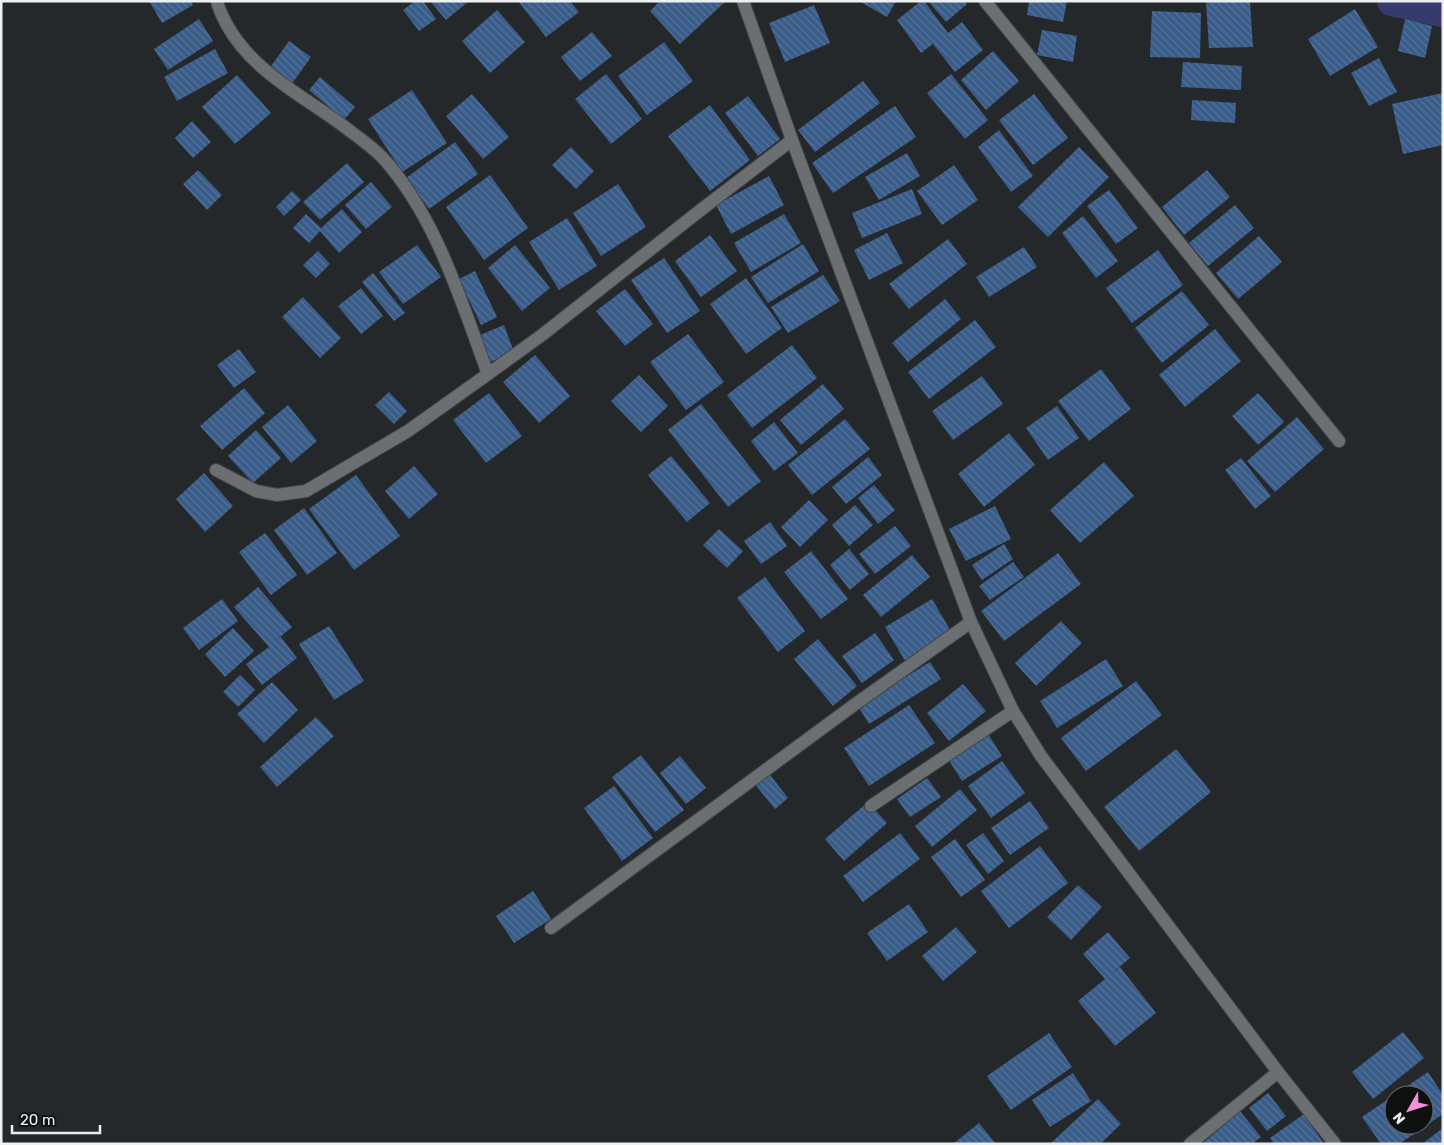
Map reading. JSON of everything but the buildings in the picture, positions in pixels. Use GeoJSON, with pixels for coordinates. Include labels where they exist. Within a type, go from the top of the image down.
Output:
{"type":"FeatureCollection","features":[{"type":"Feature","properties":{"kind":"street"},"geometry":{"type":"LineString","coordinates":[[217,1],[218,9],[234,38],[258,64],[363,141],[381,157],[407,189],[450,270],[488,374]]}},
{"type":"Feature","properties":{"kind":"street"},"geometry":{"type":"LineString","coordinates":[[743,1],[792,140],[971,622],[1012,711],[1041,756],[1278,1072],[1335,1144]]}},
{"type":"Feature","properties":{"kind":"street"},"geometry":{"type":"LineString","coordinates":[[985,1],[1339,442]]}},
{"type":"Feature","properties":{"kind":"street"},"geometry":{"type":"LineString","coordinates":[[216,470],[256,491],[277,495],[306,492],[408,431],[542,335],[792,140]]}},
{"type":"Feature","properties":{"kind":"street"},"geometry":{"type":"LineString","coordinates":[[551,928],[838,716],[971,622]]}},
{"type":"Feature","properties":{"kind":"street"},"geometry":{"type":"LineString","coordinates":[[871,806],[1012,711]]}},
{"type":"Feature","properties":{"kind":"street"},"geometry":{"type":"LineString","coordinates":[[1190,1144],[1278,1072]]}},
{"type":"Feature","properties":{"kind":"waterway"},"geometry":{"type":"LineString","coordinates":[[1392,1],[1443,12]]}}]}
